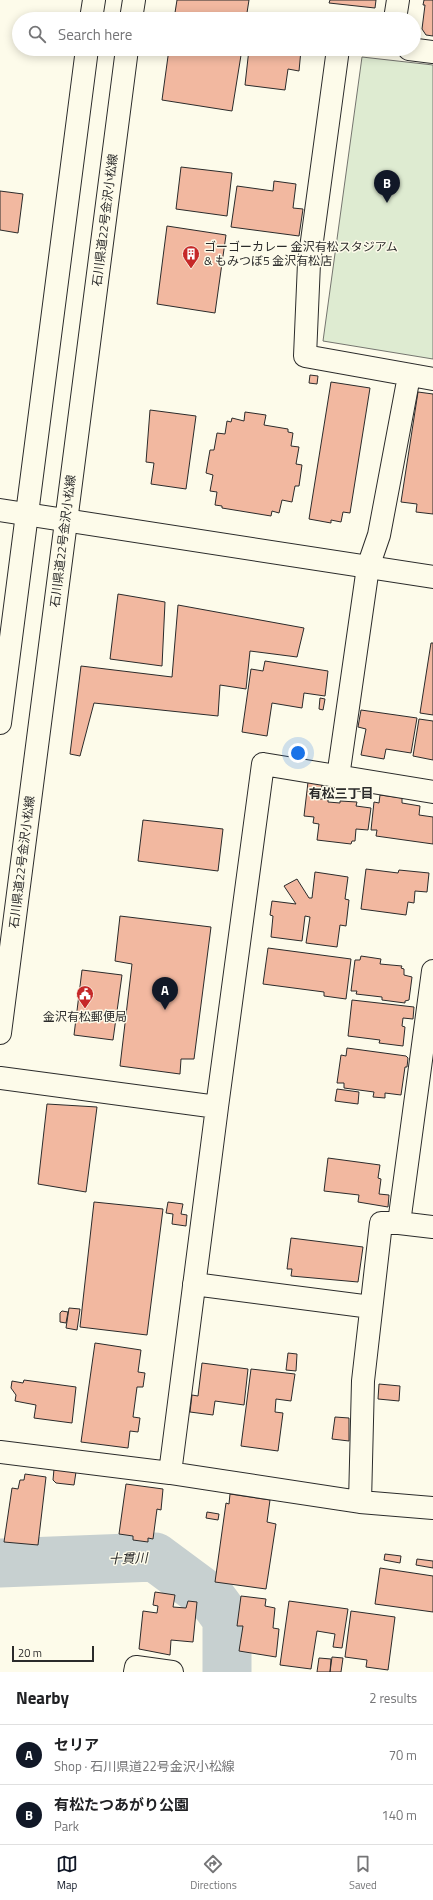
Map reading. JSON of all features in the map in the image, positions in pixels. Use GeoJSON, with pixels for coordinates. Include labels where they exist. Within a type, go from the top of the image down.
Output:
{"type":"FeatureCollection","features":[{"type":"Feature","properties":{"kind":"street"},"geometry":{"type":"LineString","coordinates":[[92,12],[94,0]]}},
{"type":"Feature","properties":{"kind":"street"},"geometry":{"type":"LineString","coordinates":[[132,12],[134,0]]}},
{"type":"Feature","properties":{"kind":"street"},"geometry":{"type":"LineString","coordinates":[[396,12],[398,0]]}},
{"type":"Feature","properties":{"kind":"street"},"geometry":{"type":"LineString","coordinates":[[421,50],[433,52]]}},
{"type":"Feature","properties":{"kind":"street"},"geometry":{"type":"LineString","coordinates":[[0,723],[26,514],[47,369],[61,240],[86,56]]}},
{"type":"Feature","properties":{"kind":"street","name":"石川県道22号金沢小松線"},"geometry":{"type":"LineString","coordinates":[[0,1033],[126,56]]}},
{"type":"Feature","properties":{"kind":"street"},"geometry":{"type":"LineString","coordinates":[[337,56],[309,262],[305,356],[409,376],[433,379]]}},
{"type":"Feature","properties":{"kind":"street"},"geometry":{"type":"LineString","coordinates":[[338,777],[368,567],[379,535],[409,376]]}},
{"type":"Feature","properties":{"kind":"street"},"geometry":{"type":"LineString","coordinates":[[0,510],[433,577]]}},
{"type":"Feature","properties":{"kind":"street"},"geometry":{"type":"LineString","coordinates":[[170,1473],[263,764],[433,792]]}},
{"type":"Feature","properties":{"kind":"street"},"geometry":{"type":"LineString","coordinates":[[399,1223],[433,971]]}},
{"type":"Feature","properties":{"kind":"street"},"geometry":{"type":"LineString","coordinates":[[0,1078],[217,1106]]}},
{"type":"Feature","properties":{"kind":"street"},"geometry":{"type":"LineString","coordinates":[[360,1502],[363,1381],[381,1223],[399,1223],[433,1227]]}},
{"type":"Feature","properties":{"kind":"street"},"geometry":{"type":"LineString","coordinates":[[194,1284],[371,1307]]}},
{"type":"Feature","properties":{"kind":"street"},"geometry":{"type":"LineString","coordinates":[[0,1452],[170,1473],[360,1502],[433,1508]]}},
{"type":"Feature","properties":{"kind":"street"},"geometry":{"type":"LineString","coordinates":[[135,1672],[136,1667],[172,1672]]}},
{"type":"Feature","properties":{"kind":"green space"},"geometry":{"type":"Polygon","coordinates":[[[362,57],[433,65],[433,359],[323,341],[362,57]]]}},
{"type":"Feature","properties":{"kind":"building"},"geometry":{"type":"Polygon","coordinates":[[[177,0],[249,0],[247,12],[175,12],[177,0]]]}},
{"type":"Feature","properties":{"kind":"building"},"geometry":{"type":"Polygon","coordinates":[[[330,0],[376,0],[375,8],[329,3],[330,0]]]}},
{"type":"Feature","properties":{"kind":"building"},"geometry":{"type":"Polygon","coordinates":[[[424,0],[433,0],[433,36],[426,35],[422,29],[425,5],[423,5],[424,0]]]}},
{"type":"Feature","properties":{"kind":"building"},"geometry":{"type":"Polygon","coordinates":[[[168,56],[241,56],[232,111],[162,100],[168,56]]]}},
{"type":"Feature","properties":{"kind":"building"},"geometry":{"type":"Polygon","coordinates":[[[248,56],[300,56],[299,71],[288,69],[285,90],[245,85],[248,56]]]}},
{"type":"Feature","properties":{"kind":"building"},"geometry":{"type":"Polygon","coordinates":[[[181,167],[232,173],[227,216],[176,209],[181,167]]]}},
{"type":"Feature","properties":{"kind":"building"},"geometry":{"type":"Polygon","coordinates":[[[274,181],[296,184],[293,208],[303,209],[299,236],[231,227],[237,186],[273,191],[274,181]]]}},
{"type":"Feature","properties":{"kind":"building"},"geometry":{"type":"Polygon","coordinates":[[[0,191],[23,194],[18,233],[0,230],[0,191]]]}},
{"type":"Feature","properties":{"kind":"building","name":"ゴーゴーカレー 金沢有松スタジアム & もみつぼ5 金沢有松店"},"geometry":{"type":"Polygon","coordinates":[[[167,226],[226,235],[215,313],[157,304],[167,226]]]}},
{"type":"Feature","properties":{"kind":"building"},"geometry":{"type":"Polygon","coordinates":[[[310,375],[318,376],[317,384],[309,383],[310,375]]]}},
{"type":"Feature","properties":{"kind":"building"},"geometry":{"type":"Polygon","coordinates":[[[331,382],[370,388],[350,513],[343,512],[341,522],[331,520],[331,523],[309,519],[331,382]]]}},
{"type":"Feature","properties":{"kind":"building"},"geometry":{"type":"Polygon","coordinates":[[[418,392],[433,394],[433,514],[416,512],[417,504],[401,502],[418,392]]]}},
{"type":"Feature","properties":{"kind":"building"},"geometry":{"type":"Polygon","coordinates":[[[150,410],[196,416],[186,489],[151,484],[154,463],[146,462],[150,410]]]}},
{"type":"Feature","properties":{"kind":"building"},"geometry":{"type":"Polygon","coordinates":[[[245,412],[266,415],[264,425],[288,429],[288,432],[293,433],[291,446],[299,447],[296,464],[302,465],[299,486],[295,486],[292,502],[282,500],[279,513],[272,511],[271,516],[222,508],[222,506],[215,505],[217,492],[210,491],[213,475],[206,473],[210,450],[214,450],[217,433],[225,434],[227,421],[231,422],[232,418],[244,421],[245,412]]]}},
{"type":"Feature","properties":{"kind":"building"},"geometry":{"type":"Polygon","coordinates":[[[118,594],[165,602],[162,666],[110,659],[118,594]]]}},
{"type":"Feature","properties":{"kind":"building"},"geometry":{"type":"Polygon","coordinates":[[[178,605],[304,628],[297,657],[250,651],[246,689],[220,685],[218,716],[94,703],[80,756],[70,754],[81,666],[172,677],[178,605]]]}},
{"type":"Feature","properties":{"kind":"building"},"geometry":{"type":"Polygon","coordinates":[[[431,643],[433,643],[433,715],[420,713],[431,643]]]}},
{"type":"Feature","properties":{"kind":"building"},"geometry":{"type":"Polygon","coordinates":[[[265,661],[328,671],[325,696],[304,693],[302,708],[272,703],[267,736],[242,732],[251,669],[263,671],[265,661]]]}},
{"type":"Feature","properties":{"kind":"building"},"geometry":{"type":"Polygon","coordinates":[[[320,698],[325,699],[323,710],[319,709],[320,698]]]}},
{"type":"Feature","properties":{"kind":"building"},"geometry":{"type":"Polygon","coordinates":[[[361,710],[417,718],[411,753],[386,749],[384,759],[361,755],[366,729],[358,727],[361,710]]]}},
{"type":"Feature","properties":{"kind":"building"},"geometry":{"type":"Polygon","coordinates":[[[419,719],[433,721],[433,760],[413,756],[419,719]]]}},
{"type":"Feature","properties":{"kind":"building"},"geometry":{"type":"Polygon","coordinates":[[[308,782],[322,784],[320,799],[328,799],[328,802],[340,803],[340,801],[357,802],[356,806],[371,808],[368,830],[356,829],[355,841],[352,841],[351,844],[317,840],[319,824],[313,823],[314,817],[304,816],[308,782]]]}},
{"type":"Feature","properties":{"kind":"building"},"geometry":{"type":"Polygon","coordinates":[[[380,795],[402,798],[402,803],[420,806],[419,815],[433,817],[433,844],[376,836],[377,830],[371,830],[374,802],[379,803],[380,795]]]}},
{"type":"Feature","properties":{"kind":"building"},"geometry":{"type":"Polygon","coordinates":[[[143,820],[223,829],[218,871],[138,861],[143,820]]]}},
{"type":"Feature","properties":{"kind":"building"},"geometry":{"type":"Polygon","coordinates":[[[366,869],[398,873],[399,870],[429,873],[427,892],[415,891],[414,903],[408,902],[406,915],[361,909],[366,869]]]}},
{"type":"Feature","properties":{"kind":"building"},"geometry":{"type":"Polygon","coordinates":[[[315,872],[348,877],[345,899],[349,900],[346,926],[340,925],[337,947],[306,943],[310,917],[305,916],[302,941],[271,937],[273,916],[270,915],[272,901],[296,904],[284,886],[297,879],[309,898],[312,898],[315,872]]]}},
{"type":"Feature","properties":{"kind":"building"},"geometry":{"type":"Polygon","coordinates":[[[120,916],[211,927],[194,1059],[181,1059],[180,1074],[120,1066],[132,964],[115,961],[120,916]]]}},
{"type":"Feature","properties":{"kind":"building"},"geometry":{"type":"Polygon","coordinates":[[[268,948],[351,959],[346,999],[324,996],[324,992],[263,984],[268,948]]]}},
{"type":"Feature","properties":{"kind":"building"},"geometry":{"type":"Polygon","coordinates":[[[361,956],[381,959],[380,964],[402,966],[401,968],[404,969],[404,975],[412,977],[409,1000],[405,1001],[405,1003],[382,1000],[382,997],[356,994],[357,991],[351,991],[355,960],[360,960],[361,956]]]}},
{"type":"Feature","properties":{"kind":"building"},"geometry":{"type":"Polygon","coordinates":[[[82,970],[122,975],[113,1040],[74,1035],[82,970]]]}},
{"type":"Feature","properties":{"kind":"building"},"geometry":{"type":"Polygon","coordinates":[[[352,1000],[414,1007],[413,1019],[403,1018],[402,1026],[405,1027],[403,1046],[379,1043],[380,1040],[348,1036],[352,1000]]]}},
{"type":"Feature","properties":{"kind":"building"},"geometry":{"type":"Polygon","coordinates":[[[347,1048],[406,1056],[408,1058],[407,1067],[405,1067],[401,1095],[385,1093],[385,1098],[373,1097],[374,1092],[344,1088],[344,1083],[337,1083],[341,1055],[346,1056],[347,1048]]]}},
{"type":"Feature","properties":{"kind":"building"},"geometry":{"type":"Polygon","coordinates":[[[337,1089],[359,1092],[358,1104],[335,1101],[337,1089]]]}},
{"type":"Feature","properties":{"kind":"building"},"geometry":{"type":"Polygon","coordinates":[[[47,1104],[97,1107],[86,1192],[38,1184],[47,1104]]]}},
{"type":"Feature","properties":{"kind":"building"},"geometry":{"type":"Polygon","coordinates":[[[328,1158],[380,1165],[378,1178],[381,1179],[379,1194],[389,1195],[388,1207],[358,1202],[359,1195],[324,1191],[328,1158]]]}},
{"type":"Feature","properties":{"kind":"building"},"geometry":{"type":"Polygon","coordinates":[[[94,1202],[163,1209],[147,1335],[80,1327],[94,1202]]]}},
{"type":"Feature","properties":{"kind":"building"},"geometry":{"type":"Polygon","coordinates":[[[168,1202],[183,1204],[181,1214],[187,1215],[186,1226],[172,1224],[173,1214],[166,1213],[168,1202]]]}},
{"type":"Feature","properties":{"kind":"building"},"geometry":{"type":"Polygon","coordinates":[[[291,1238],[363,1247],[358,1282],[291,1276],[292,1269],[287,1269],[291,1238]]]}},
{"type":"Feature","properties":{"kind":"building"},"geometry":{"type":"Polygon","coordinates":[[[69,1308],[80,1309],[77,1330],[66,1328],[69,1308]]]}},
{"type":"Feature","properties":{"kind":"building"},"geometry":{"type":"Polygon","coordinates":[[[62,1311],[68,1312],[66,1323],[60,1322],[60,1313],[62,1311]]]}},
{"type":"Feature","properties":{"kind":"building"},"geometry":{"type":"Polygon","coordinates":[[[95,1343],[141,1350],[138,1372],[145,1373],[143,1387],[137,1387],[133,1417],[140,1418],[138,1432],[130,1431],[128,1448],[81,1442],[95,1343]]]}},
{"type":"Feature","properties":{"kind":"building"},"geometry":{"type":"Polygon","coordinates":[[[288,1353],[297,1354],[296,1371],[286,1370],[288,1353]]]}},
{"type":"Feature","properties":{"kind":"building"},"geometry":{"type":"Polygon","coordinates":[[[202,1363],[248,1369],[244,1405],[215,1401],[213,1415],[190,1412],[192,1395],[198,1396],[202,1363]]]}},
{"type":"Feature","properties":{"kind":"building"},"geometry":{"type":"Polygon","coordinates":[[[251,1369],[295,1374],[291,1401],[276,1399],[275,1412],[283,1413],[278,1451],[241,1446],[251,1369]]]}},
{"type":"Feature","properties":{"kind":"building"},"geometry":{"type":"Polygon","coordinates":[[[24,1380],[76,1387],[72,1423],[34,1418],[36,1405],[15,1401],[16,1395],[11,1388],[12,1381],[23,1383],[24,1380]]]}},
{"type":"Feature","properties":{"kind":"building"},"geometry":{"type":"Polygon","coordinates":[[[379,1384],[400,1386],[399,1401],[378,1399],[379,1384]]]}},
{"type":"Feature","properties":{"kind":"building"},"geometry":{"type":"Polygon","coordinates":[[[335,1417],[349,1418],[349,1441],[332,1439],[335,1417]]]}},
{"type":"Feature","properties":{"kind":"building"},"geometry":{"type":"Polygon","coordinates":[[[54,1469],[76,1472],[74,1485],[56,1483],[53,1480],[54,1469]]]}},
{"type":"Feature","properties":{"kind":"building"},"geometry":{"type":"Polygon","coordinates":[[[25,1474],[46,1477],[38,1545],[4,1542],[12,1488],[18,1489],[20,1480],[24,1480],[25,1474]]]}},
{"type":"Feature","properties":{"kind":"building"},"geometry":{"type":"Polygon","coordinates":[[[126,1484],[163,1489],[161,1510],[157,1509],[153,1539],[148,1538],[148,1542],[133,1540],[133,1536],[119,1534],[126,1484]]]}},
{"type":"Feature","properties":{"kind":"building"},"geometry":{"type":"Polygon","coordinates":[[[230,1494],[270,1500],[267,1522],[276,1524],[266,1589],[215,1582],[226,1503],[229,1504],[230,1494]]]}},
{"type":"Feature","properties":{"kind":"building"},"geometry":{"type":"Polygon","coordinates":[[[207,1512],[219,1514],[218,1520],[206,1518],[207,1512]]]}},
{"type":"Feature","properties":{"kind":"building"},"geometry":{"type":"Polygon","coordinates":[[[385,1554],[401,1556],[400,1563],[384,1560],[385,1554]]]}},
{"type":"Feature","properties":{"kind":"building"},"geometry":{"type":"Polygon","coordinates":[[[417,1559],[433,1561],[433,1568],[416,1565],[417,1559]]]}},
{"type":"Feature","properties":{"kind":"building"},"geometry":{"type":"Polygon","coordinates":[[[380,1568],[433,1576],[433,1612],[375,1604],[380,1568]]]}},
{"type":"Feature","properties":{"kind":"building"},"geometry":{"type":"Polygon","coordinates":[[[155,1592],[175,1595],[173,1607],[186,1608],[188,1601],[197,1602],[193,1642],[171,1640],[170,1655],[139,1649],[143,1611],[157,1613],[158,1606],[153,1605],[155,1592]]]}},
{"type":"Feature","properties":{"kind":"building"},"geometry":{"type":"Polygon","coordinates":[[[241,1596],[266,1599],[265,1606],[275,1608],[273,1628],[279,1629],[276,1657],[239,1651],[243,1626],[237,1626],[241,1596]]]}},
{"type":"Feature","properties":{"kind":"building"},"geometry":{"type":"Polygon","coordinates":[[[289,1601],[348,1609],[342,1648],[333,1647],[335,1634],[317,1631],[311,1669],[280,1665],[289,1601]]]}},
{"type":"Feature","properties":{"kind":"building"},"geometry":{"type":"Polygon","coordinates":[[[351,1611],[395,1617],[388,1670],[366,1667],[367,1660],[345,1657],[351,1611]]]}},
{"type":"Feature","properties":{"kind":"building"},"geometry":{"type":"Polygon","coordinates":[[[332,1657],[343,1658],[341,1672],[330,1672],[332,1657]]]}},
{"type":"Feature","properties":{"kind":"building"},"geometry":{"type":"Polygon","coordinates":[[[319,1658],[331,1659],[330,1672],[317,1672],[319,1658]]]}},
{"type":"Feature","properties":{"kind":"waterway","name":"十貫川"},"geometry":{"type":"LineString","coordinates":[[0,1563],[155,1557],[213,1600],[227,1619],[227,1672]]}},
{"type":"Feature","properties":{"kind":"place","name":"有松たつあがり公園"},"geometry":{"type":"Point","coordinates":[387,203]}},
{"type":"Feature","properties":{"kind":"place","name":"ゴーゴーカレー 金沢有松スタジアム & もみつぼ5 金沢有松店"},"geometry":{"type":"Point","coordinates":[191,269]}},
{"type":"Feature","properties":{"kind":"place","name":"金沢有松郵便局"},"geometry":{"type":"Point","coordinates":[85,1009]}},
{"type":"Feature","properties":{"kind":"place","name":"セリア"},"geometry":{"type":"Point","coordinates":[165,1010]}},
{"type":"Feature","properties":{"kind":"district","name":"有松三丁目"},"geometry":{"type":"Point","coordinates":[341,793]}}]}
